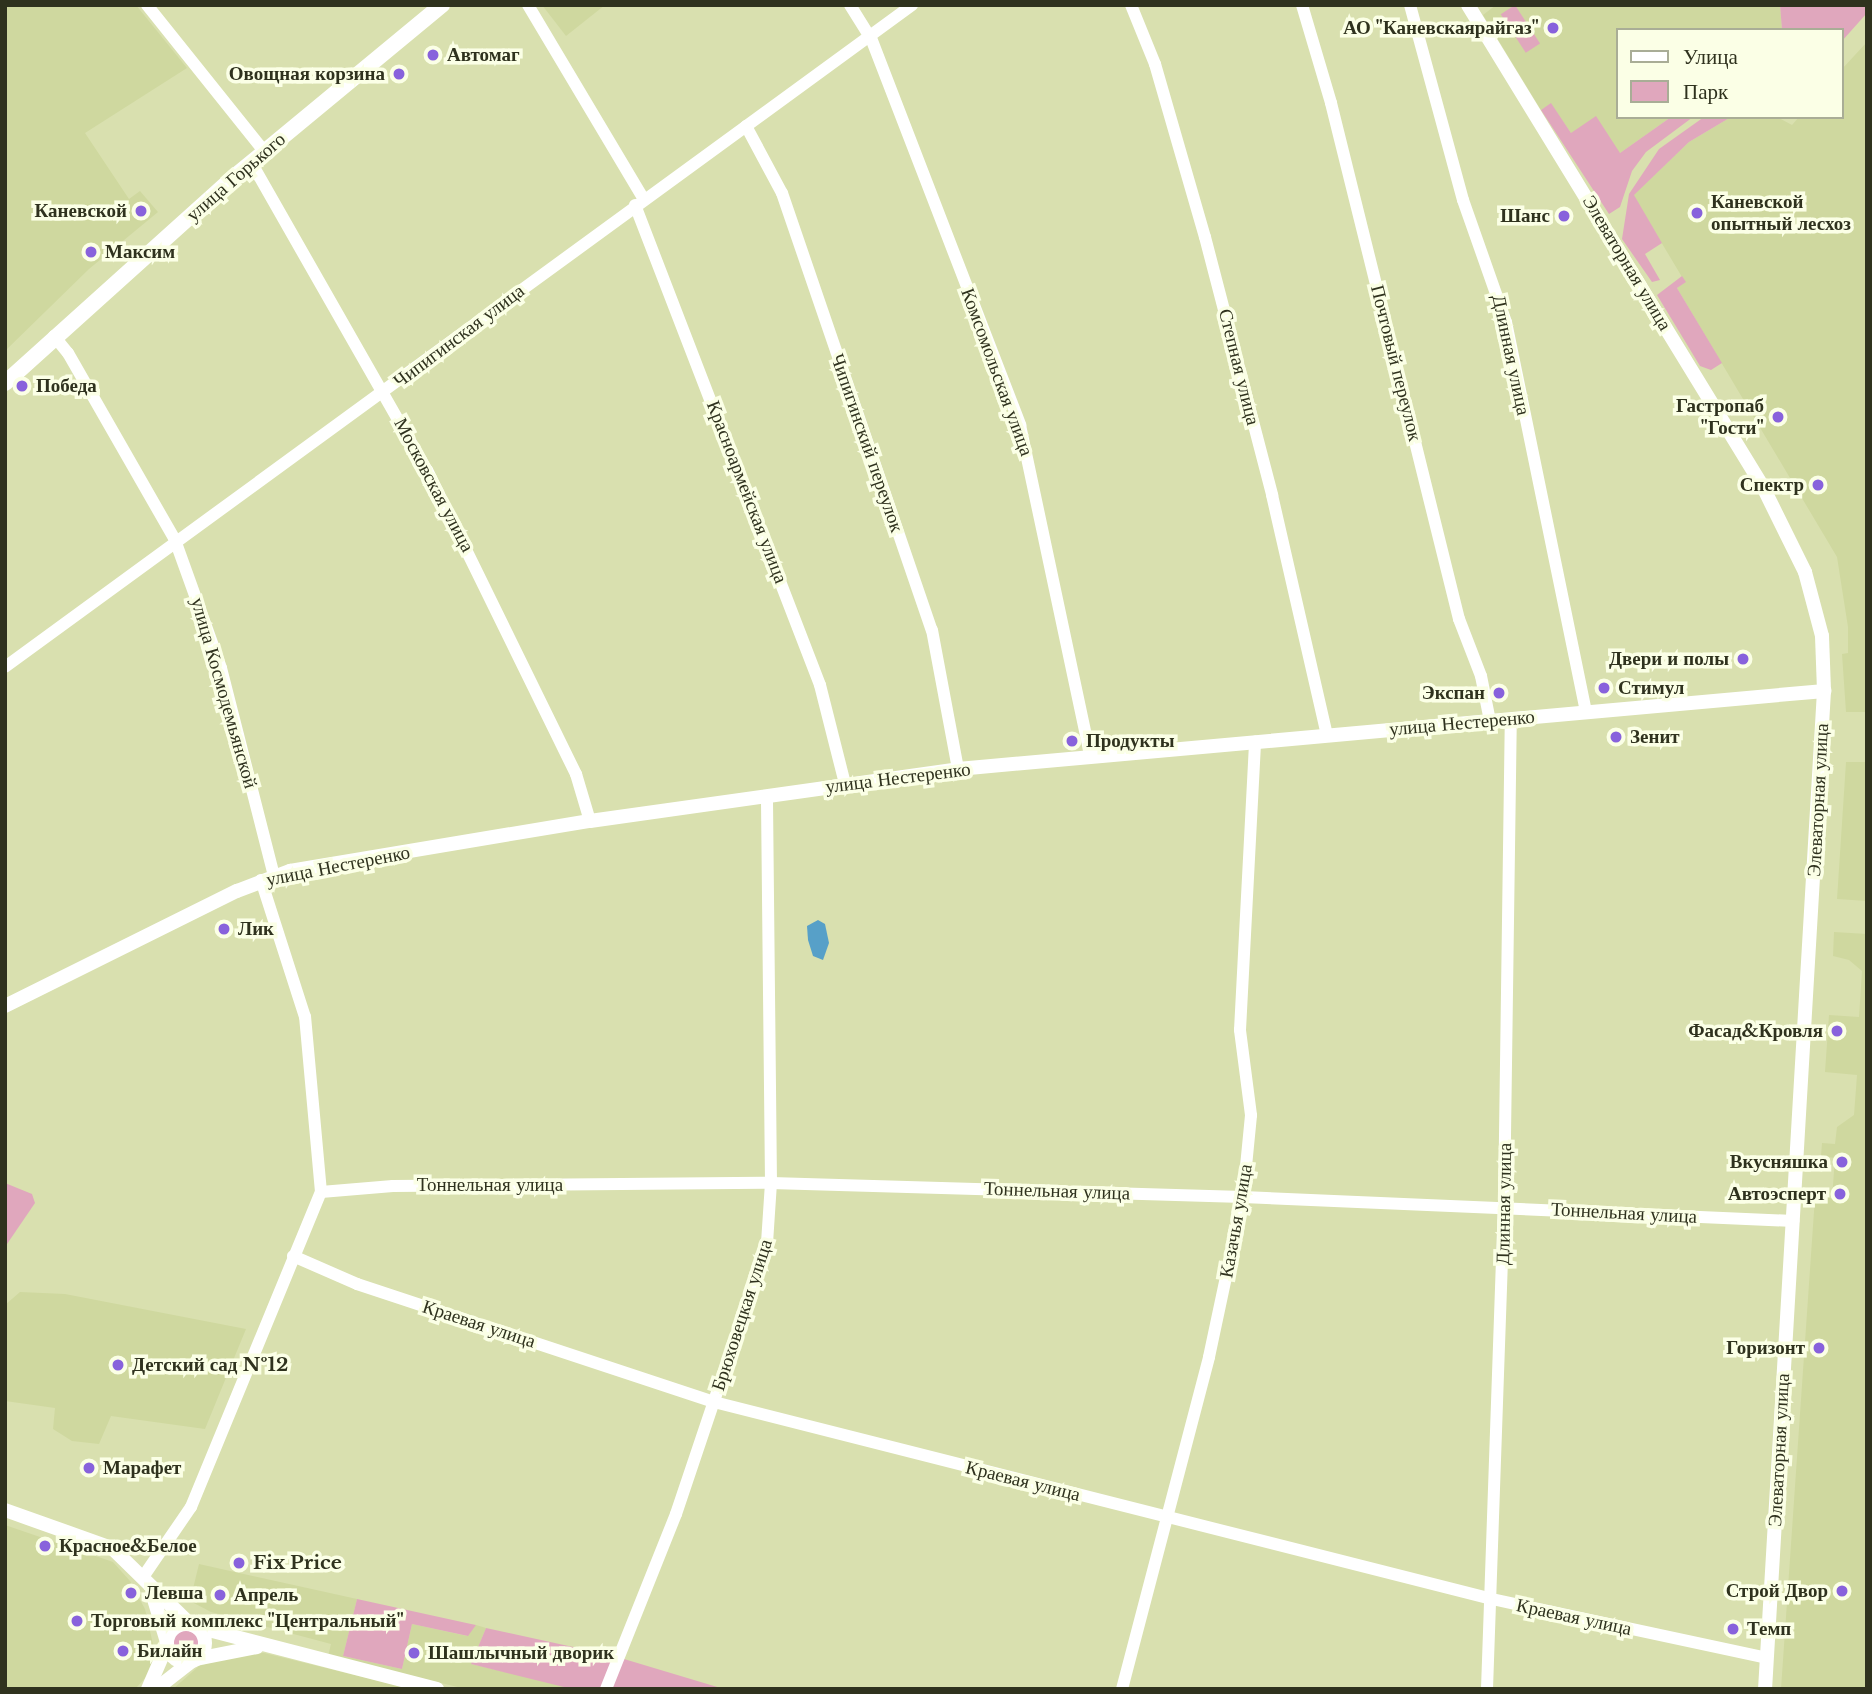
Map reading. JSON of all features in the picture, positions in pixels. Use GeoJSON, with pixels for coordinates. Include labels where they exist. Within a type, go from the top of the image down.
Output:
{"type":"FeatureCollection","features":[{"type":"Feature","properties":{"kind":"main road","name":"улица Горького"},"geometry":{"type":"LineString","coordinates":[[5,383],[54,335],[251,162],[442,5]]}},
{"type":"Feature","properties":{"kind":"street"},"geometry":{"type":"LineString","coordinates":[[147,5],[264,151]]}},
{"type":"Feature","properties":{"kind":"street","name":"Красноармейская улица"},"geometry":{"type":"LineString","coordinates":[[528,5],[639,202],[820,685],[845,784]]}},
{"type":"Feature","properties":{"kind":"street","name":"Комсомольская улица"},"geometry":{"type":"LineString","coordinates":[[850,5],[871,38],[1020,425],[1090,755]]}},
{"type":"Feature","properties":{"kind":"street","name":"Чипигинская улица"},"geometry":{"type":"LineString","coordinates":[[5,667],[639,202],[871,38],[912,5]]}},
{"type":"Feature","properties":{"kind":"street","name":"Степная улица"},"geometry":{"type":"LineString","coordinates":[[1131,5],[1155,64],[1189,175],[1272,495],[1327,735]]}},
{"type":"Feature","properties":{"kind":"street","name":"Почтовый переулок"},"geometry":{"type":"LineString","coordinates":[[1301,5],[1331,103],[1459,619],[1481,676],[1490,720]]}},
{"type":"Feature","properties":{"kind":"street","name":"Длинная улица"},"geometry":{"type":"LineString","coordinates":[[1410,5],[1463,200],[1503,311],[1586,712]]}},
{"type":"Feature","properties":{"kind":"street","name":"Элеваторная улица"},"geometry":{"type":"LineString","coordinates":[[1468,5],[1763,487],[1815,602],[1824,650],[1824,691],[1765,1689]]}},
{"type":"Feature","properties":{"kind":"street","name":"Чипигинский переулок"},"geometry":{"type":"LineString","coordinates":[[746,126],[782,193],[932,629],[958,769]]}},
{"type":"Feature","properties":{"kind":"street","name":"Московская улица"},"geometry":{"type":"LineString","coordinates":[[251,162],[384,391],[478,570],[576,775],[590,821]]}},
{"type":"Feature","properties":{"kind":"street","name":"улица Космодемьянской"},"geometry":{"type":"LineString","coordinates":[[54,335],[68,353],[175,540],[221,668],[268,878],[305,1017],[321,1192],[191,1507],[146,1581]]}},
{"type":"Feature","properties":{"kind":"street","name":"улица Нестеренко"},"geometry":{"type":"LineString","coordinates":[[5,1006],[268,878],[590,821],[958,769],[1090,755],[1824,691]]}},
{"type":"Feature","properties":{"kind":"street","name":"Длинная улица"},"geometry":{"type":"LineString","coordinates":[[1488,1689],[1504,1207],[1511,719]]}},
{"type":"Feature","properties":{"kind":"street","name":"Казачья улица"},"geometry":{"type":"LineString","coordinates":[[1122,1689],[1209,1357],[1243,1197],[1251,1115],[1240,1030],[1255,741]]}},
{"type":"Feature","properties":{"kind":"street","name":"Брюховецкая улица"},"geometry":{"type":"LineString","coordinates":[[606,1689],[676,1514],[767,1243],[771,1183],[767,796]]}},
{"type":"Feature","properties":{"kind":"street","name":"Тоннельная улица"},"geometry":{"type":"LineString","coordinates":[[321,1192],[393,1186],[771,1183],[1243,1197],[1793,1221]]}},
{"type":"Feature","properties":{"kind":"street","name":"Краевая улица"},"geometry":{"type":"LineString","coordinates":[[293,1256],[357,1284],[714,1402],[1492,1599],[1767,1658]]}},
{"type":"Feature","properties":{"kind":"street"},"geometry":{"type":"LineString","coordinates":[[5,1510],[104,1544],[194,1626],[205,1644],[194,1660],[156,1689]]}},
{"type":"Feature","properties":{"kind":"street"},"geometry":{"type":"LineString","coordinates":[[146,1581],[167,1644],[178,1660],[194,1660],[262,1647]]}},
{"type":"Feature","properties":{"kind":"street"},"geometry":{"type":"LineString","coordinates":[[148,1689],[176,1626],[194,1626],[262,1647],[436,1689]]}},
{"type":"Feature","properties":{"kind":"shaded area"},"geometry":{"type":"Polygon","coordinates":[[[5,5],[136,5],[187,68],[85,133],[129,199],[140,191],[158,212],[89,269],[5,351],[5,5]]]}},
{"type":"Feature","properties":{"kind":"shaded area"},"geometry":{"type":"Polygon","coordinates":[[[542,5],[605,5],[566,36],[542,5]]]}},
{"type":"Feature","properties":{"kind":"shaded area","name":"АО \"Каневскаярайгаз\""},"geometry":{"type":"Polygon","coordinates":[[[1496,5],[1780,5],[1782,28],[1616,28],[1616,119],[1668,119],[1620,153],[1571,133],[1551,104],[1541,110],[1483,15],[1496,5]]]}},
{"type":"Feature","properties":{"kind":"shaded area"},"geometry":{"type":"Polygon","coordinates":[[[1867,42],[1867,712],[1846,712],[1842,654],[1848,653],[1848,627],[1837,557],[1677,288],[1685,282],[1633,195],[1689,142],[1728,119],[1781,119],[1792,125],[1797,119],[1844,119],[1844,67],[1867,42]]]}},
{"type":"Feature","properties":{"kind":"shaded area"},"geometry":{"type":"Polygon","coordinates":[[[1846,762],[1867,762],[1867,901],[1837,899],[1846,762]]]}},
{"type":"Feature","properties":{"kind":"shaded area"},"geometry":{"type":"Polygon","coordinates":[[[1834,932],[1867,934],[1867,1689],[1781,1689],[1815,1197],[1832,1198],[1835,1158],[1821,1156],[1822,1143],[1835,1144],[1837,1127],[1854,1115],[1857,1075],[1825,1072],[1829,1015],[1859,1017],[1862,971],[1849,960],[1833,956],[1834,932]]]}},
{"type":"Feature","properties":{"kind":"shaded area","name":"Детский сад №12"},"geometry":{"type":"Polygon","coordinates":[[[20,1292],[65,1294],[246,1329],[205,1429],[111,1416],[99,1444],[72,1441],[53,1429],[55,1408],[5,1401],[5,1305],[20,1292]]]}},
{"type":"Feature","properties":{"kind":"shaded area","name":"Торговый комплекс \"Центральный\""},"geometry":{"type":"Polygon","coordinates":[[[5,1525],[113,1562],[130,1581],[145,1609],[155,1653],[150,1673],[135,1689],[5,1689],[5,1525]]]}},
{"type":"Feature","properties":{"kind":"shaded area"},"geometry":{"type":"Polygon","coordinates":[[[199,1564],[357,1599],[343,1656],[402,1669],[412,1624],[467,1636],[476,1625],[486,1628],[471,1664],[580,1689],[466,1689],[328,1656],[331,1644],[211,1612],[190,1601],[199,1564]]]}},
{"type":"Feature","properties":{"kind":"shaded area"},"geometry":{"type":"Polygon","coordinates":[[[264,1653],[412,1689],[173,1689],[199,1666],[238,1654],[264,1653]]]}},
{"type":"Feature","properties":{"kind":"green space"},"geometry":{"type":"Polygon","coordinates":[[[1515,5],[1540,44],[1526,53],[1501,14],[1515,5]]]}},
{"type":"Feature","properties":{"kind":"green space"},"geometry":{"type":"Polygon","coordinates":[[[1780,5],[1867,5],[1867,13],[1844,39],[1844,28],[1782,28],[1780,5]]]}},
{"type":"Feature","properties":{"kind":"green space"},"geometry":{"type":"Polygon","coordinates":[[[1551,103],[1571,133],[1596,116],[1620,153],[1668,119],[1690,119],[1646,152],[1632,171],[1620,207],[1609,214],[1541,110],[1551,103]]]}},
{"type":"Feature","properties":{"kind":"green space"},"geometry":{"type":"Polygon","coordinates":[[[1701,119],[1728,119],[1689,142],[1634,195],[1662,243],[1645,254],[1660,280],[1652,282],[1622,239],[1629,194],[1659,149],[1701,119]]]}},
{"type":"Feature","properties":{"kind":"green space"},"geometry":{"type":"Polygon","coordinates":[[[1682,276],[1686,282],[1677,288],[1722,363],[1711,370],[1700,366],[1657,295],[1682,276]]]}},
{"type":"Feature","properties":{"kind":"green space"},"geometry":{"type":"Polygon","coordinates":[[[5,1183],[32,1194],[35,1203],[5,1247],[5,1183]]]}},
{"type":"Feature","properties":{"kind":"green space"},"geometry":{"type":"Polygon","coordinates":[[[357,1599],[476,1625],[468,1636],[412,1624],[402,1669],[343,1656],[357,1599]]]}},
{"type":"Feature","properties":{"kind":"green space"},"geometry":{"type":"Polygon","coordinates":[[[486,1628],[613,1656],[601,1689],[572,1689],[471,1664],[486,1628]]]}},
{"type":"Feature","properties":{"kind":"green space"},"geometry":{"type":"Polygon","coordinates":[[[186,1629],[196,1633],[200,1643],[196,1653],[186,1657],[176,1653],[172,1643],[176,1633],[186,1629]]]}},
{"type":"Feature","properties":{"kind":"green space"},"geometry":{"type":"Polygon","coordinates":[[[624,1659],[724,1689],[611,1689],[624,1659]]]}},
{"type":"Feature","properties":{"kind":"water"},"geometry":{"type":"Polygon","coordinates":[[[818,920],[825,924],[829,943],[823,960],[813,956],[808,940],[807,926],[818,920]]]}},
{"type":"Feature","properties":{"kind":"place","name":"АО \"Каневскаярайгаз\""},"geometry":{"type":"Point","coordinates":[1553,28]}},
{"type":"Feature","properties":{"kind":"place","name":"Автомаг"},"geometry":{"type":"Point","coordinates":[433,55]}},
{"type":"Feature","properties":{"kind":"place","name":"Овощная корзина"},"geometry":{"type":"Point","coordinates":[399,74]}},
{"type":"Feature","properties":{"kind":"place","name":"Каневской"},"geometry":{"type":"Point","coordinates":[141,211]}},
{"type":"Feature","properties":{"kind":"place","name":"Каневской опытный лесхоз"},"geometry":{"type":"Point","coordinates":[1697,213]}},
{"type":"Feature","properties":{"kind":"place","name":"Шанс"},"geometry":{"type":"Point","coordinates":[1564,216]}},
{"type":"Feature","properties":{"kind":"place","name":"Максим"},"geometry":{"type":"Point","coordinates":[91,252]}},
{"type":"Feature","properties":{"kind":"place","name":"Победа"},"geometry":{"type":"Point","coordinates":[22,386]}},
{"type":"Feature","properties":{"kind":"place","name":"Гастропаб \"Гости\""},"geometry":{"type":"Point","coordinates":[1778,417]}},
{"type":"Feature","properties":{"kind":"place","name":"Спектр"},"geometry":{"type":"Point","coordinates":[1818,485]}},
{"type":"Feature","properties":{"kind":"place","name":"Двери и полы"},"geometry":{"type":"Point","coordinates":[1743,659]}},
{"type":"Feature","properties":{"kind":"place","name":"Стимул"},"geometry":{"type":"Point","coordinates":[1604,688]}},
{"type":"Feature","properties":{"kind":"place","name":"Экспан"},"geometry":{"type":"Point","coordinates":[1499,693]}},
{"type":"Feature","properties":{"kind":"place","name":"Зенит"},"geometry":{"type":"Point","coordinates":[1616,737]}},
{"type":"Feature","properties":{"kind":"place","name":"Продукты"},"geometry":{"type":"Point","coordinates":[1072,741]}},
{"type":"Feature","properties":{"kind":"place","name":"Лик"},"geometry":{"type":"Point","coordinates":[224,929]}},
{"type":"Feature","properties":{"kind":"place","name":"Фасад&Кровля"},"geometry":{"type":"Point","coordinates":[1837,1031]}},
{"type":"Feature","properties":{"kind":"place","name":"Вкусняшка"},"geometry":{"type":"Point","coordinates":[1842,1162]}},
{"type":"Feature","properties":{"kind":"place","name":"Автоэсперт"},"geometry":{"type":"Point","coordinates":[1840,1194]}},
{"type":"Feature","properties":{"kind":"place","name":"Горизонт"},"geometry":{"type":"Point","coordinates":[1819,1348]}},
{"type":"Feature","properties":{"kind":"place","name":"Детский сад №12"},"geometry":{"type":"Point","coordinates":[118,1365]}},
{"type":"Feature","properties":{"kind":"place","name":"Марафет"},"geometry":{"type":"Point","coordinates":[89,1468]}},
{"type":"Feature","properties":{"kind":"place","name":"Красное&Белое"},"geometry":{"type":"Point","coordinates":[45,1546]}},
{"type":"Feature","properties":{"kind":"place","name":"Fix Price"},"geometry":{"type":"Point","coordinates":[239,1563]}},
{"type":"Feature","properties":{"kind":"place","name":"Строй Двор"},"geometry":{"type":"Point","coordinates":[1842,1591]}},
{"type":"Feature","properties":{"kind":"place","name":"Левша"},"geometry":{"type":"Point","coordinates":[131,1593]}},
{"type":"Feature","properties":{"kind":"place","name":"Апрель"},"geometry":{"type":"Point","coordinates":[220,1595]}},
{"type":"Feature","properties":{"kind":"place","name":"Торговый комплекс \"Центральный\""},"geometry":{"type":"Point","coordinates":[77,1621]}},
{"type":"Feature","properties":{"kind":"place","name":"Темп"},"geometry":{"type":"Point","coordinates":[1733,1629]}},
{"type":"Feature","properties":{"kind":"place","name":"Билайн"},"geometry":{"type":"Point","coordinates":[123,1651]}},
{"type":"Feature","properties":{"kind":"place","name":"Шашлычный дворик"},"geometry":{"type":"Point","coordinates":[414,1653]}}]}
